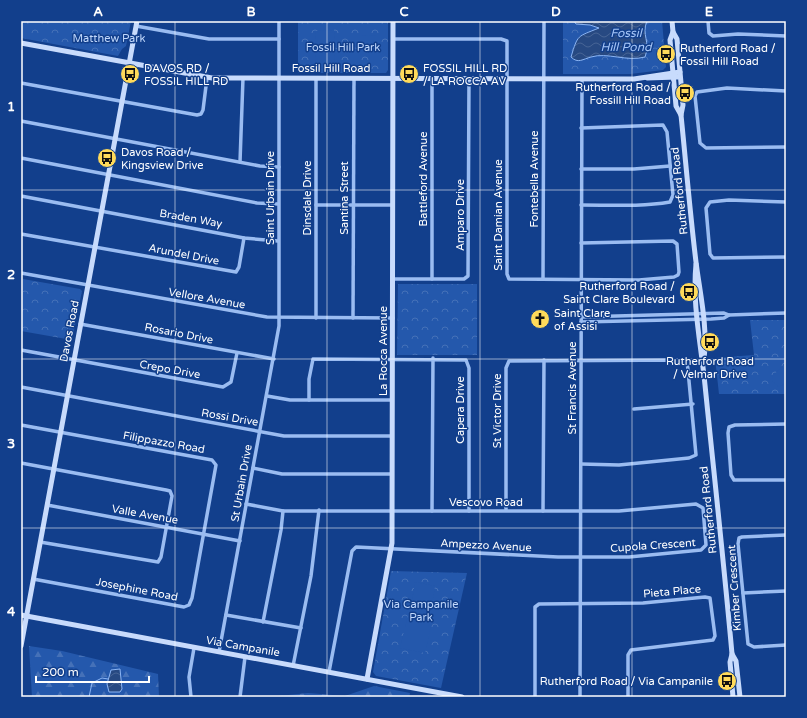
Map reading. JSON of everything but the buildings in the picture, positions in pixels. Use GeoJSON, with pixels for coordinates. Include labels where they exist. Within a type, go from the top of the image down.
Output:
{"type":"FeatureCollection","features":[{"type":"Feature","properties":{"kind":"street","name":"Saint Urbain Drive"},"geometry":{"type":"LineString","coordinates":[[279,21],[279,318]]}},
{"type":"Feature","properties":{"kind":"street","name":"La Rocca Avenue"},"geometry":{"type":"LineString","coordinates":[[367,680],[391,550],[393,21]]}},
{"type":"Feature","properties":{"kind":"street","name":"Fontebella Avenue"},"geometry":{"type":"LineString","coordinates":[[543,279],[544,21]]}},
{"type":"Feature","properties":{"kind":"street","name":"Rutherford Road"},"geometry":{"type":"LineString","coordinates":[[672,21],[673,32],[677,39],[683,105],[681,115],[696,264],[706,344],[703,364]]}},
{"type":"Feature","properties":{"kind":"street"},"geometry":{"type":"LineString","coordinates":[[708,21],[709,33],[713,36],[738,34],[786,36]]}},
{"type":"Feature","properties":{"kind":"street"},"geometry":{"type":"LineString","coordinates":[[136,23],[209,39],[279,39]]}},
{"type":"Feature","properties":{"kind":"street","name":"Davos Road"},"geometry":{"type":"LineString","coordinates":[[21,646],[24,616],[33,579],[54,469],[136,23]]}},
{"type":"Feature","properties":{"kind":"street","name":"Rutherford Road"},"geometry":{"type":"LineString","coordinates":[[673,32],[670,40],[673,75],[676,106],[681,115]]}},
{"type":"Feature","properties":{"kind":"street","name":"Saint Damian Avenue"},"geometry":{"type":"LineString","coordinates":[[393,39],[505,40],[507,48],[507,274],[509,279],[654,279],[674,277],[678,275],[679,272],[677,244],[673,241],[581,243]]}},
{"type":"Feature","properties":{"kind":"street","name":"Fossil Hill Road"},"geometry":{"type":"LineString","coordinates":[[21,43],[207,78],[582,79],[644,78],[680,74]]}},
{"type":"Feature","properties":{"kind":"street"},"geometry":{"type":"LineString","coordinates":[[21,83],[197,115],[203,112],[207,78]]}},
{"type":"Feature","properties":{"kind":"street"},"geometry":{"type":"LineString","coordinates":[[240,162],[243,78]]}},
{"type":"Feature","properties":{"kind":"street","name":"Dinsdale Drive"},"geometry":{"type":"LineString","coordinates":[[316,78],[316,318]]}},
{"type":"Feature","properties":{"kind":"street","name":"Santina Street"},"geometry":{"type":"LineString","coordinates":[[353,318],[354,78]]}},
{"type":"Feature","properties":{"kind":"street","name":"Battleford Avenue"},"geometry":{"type":"LineString","coordinates":[[432,78],[432,279]]}},
{"type":"Feature","properties":{"kind":"street","name":"Amparo Drive"},"geometry":{"type":"LineString","coordinates":[[393,279],[464,279],[468,276],[469,78]]}},
{"type":"Feature","properties":{"kind":"street","name":"St Francis Avenue"},"geometry":{"type":"LineString","coordinates":[[580,697],[582,79]]}},
{"type":"Feature","properties":{"kind":"street"},"geometry":{"type":"LineString","coordinates":[[786,91],[716,88],[697,92],[695,96],[700,143],[702,146],[706,148],[786,147]]}},
{"type":"Feature","properties":{"kind":"street"},"geometry":{"type":"LineString","coordinates":[[21,121],[240,162],[263,166],[278,166]]}},
{"type":"Feature","properties":{"kind":"street"},"geometry":{"type":"LineString","coordinates":[[581,128],[663,125],[667,132],[673,195],[670,202],[641,205],[581,205]]}},
{"type":"Feature","properties":{"kind":"street"},"geometry":{"type":"LineString","coordinates":[[21,158],[257,203],[278,204]]}},
{"type":"Feature","properties":{"kind":"street"},"geometry":{"type":"LineString","coordinates":[[581,169],[634,169],[670,166]]}},
{"type":"Feature","properties":{"kind":"street","name":"Braden Way"},"geometry":{"type":"LineString","coordinates":[[21,196],[244,238],[278,241]]}},
{"type":"Feature","properties":{"kind":"street"},"geometry":{"type":"LineString","coordinates":[[786,202],[747,200],[714,201],[710,202],[706,208],[710,254],[713,258],[786,257]]}},
{"type":"Feature","properties":{"kind":"street"},"geometry":{"type":"LineString","coordinates":[[316,205],[393,205]]}},
{"type":"Feature","properties":{"kind":"street"},"geometry":{"type":"LineString","coordinates":[[21,234],[95,247]]}},
{"type":"Feature","properties":{"kind":"street","name":"Arundel Drive"},"geometry":{"type":"LineString","coordinates":[[95,247],[236,272],[239,267],[244,238]]}},
{"type":"Feature","properties":{"kind":"street","name":"Rutherford Road"},"geometry":{"type":"LineString","coordinates":[[696,264],[694,289],[732,654],[730,662],[733,697]]}},
{"type":"Feature","properties":{"kind":"street","name":"Vellore Avenue"},"geometry":{"type":"LineString","coordinates":[[21,273],[267,318],[393,318]]}},
{"type":"Feature","properties":{"kind":"street"},"geometry":{"type":"LineString","coordinates":[[581,317],[724,318],[729,314],[786,313]]}},
{"type":"Feature","properties":{"kind":"street"},"geometry":{"type":"LineString","coordinates":[[581,322],[697,317]]}},
{"type":"Feature","properties":{"kind":"street","name":"St Urbain Drive"},"geometry":{"type":"LineString","coordinates":[[219,652],[274,359],[279,318]]}},
{"type":"Feature","properties":{"kind":"street","name":"Rosario Drive"},"geometry":{"type":"LineString","coordinates":[[80,324],[274,359]]}},
{"type":"Feature","properties":{"kind":"street"},"geometry":{"type":"LineString","coordinates":[[21,350],[74,360]]}},
{"type":"Feature","properties":{"kind":"street","name":"Crepo Drive"},"geometry":{"type":"LineString","coordinates":[[74,360],[223,387],[232,382],[237,353]]}},
{"type":"Feature","properties":{"kind":"street"},"geometry":{"type":"LineString","coordinates":[[432,358],[432,511]]}},
{"type":"Feature","properties":{"kind":"street","name":"St Victor Drive"},"geometry":{"type":"LineString","coordinates":[[506,510],[507,363],[512,360],[685,358],[689,363],[693,404]]}},
{"type":"Feature","properties":{"kind":"street","name":"Capera Drive"},"geometry":{"type":"LineString","coordinates":[[309,400],[309,379],[313,359],[463,359],[468,364],[469,511]]}},
{"type":"Feature","properties":{"kind":"street"},"geometry":{"type":"LineString","coordinates":[[543,511],[544,360]]}},
{"type":"Feature","properties":{"kind":"street","name":"Rossi Drive"},"geometry":{"type":"LineString","coordinates":[[21,387],[260,432],[294,436],[392,436]]}},
{"type":"Feature","properties":{"kind":"street"},"geometry":{"type":"LineString","coordinates":[[267,396],[290,400],[392,400]]}},
{"type":"Feature","properties":{"kind":"street"},"geometry":{"type":"LineString","coordinates":[[581,464],[619,465],[694,457],[697,451],[693,404],[634,408]]}},
{"type":"Feature","properties":{"kind":"street"},"geometry":{"type":"LineString","coordinates":[[786,424],[735,425],[729,427],[728,433],[732,475],[734,480],[786,480]]}},
{"type":"Feature","properties":{"kind":"street"},"geometry":{"type":"LineString","coordinates":[[21,425],[60,432]]}},
{"type":"Feature","properties":{"kind":"street","name":"Filippazzo Road"},"geometry":{"type":"LineString","coordinates":[[60,432],[212,460],[215,462],[216,469],[204,534]]}},
{"type":"Feature","properties":{"kind":"street"},"geometry":{"type":"LineString","coordinates":[[21,463],[170,492],[172,496],[162,557],[158,562],[40,542]]}},
{"type":"Feature","properties":{"kind":"street"},"geometry":{"type":"LineString","coordinates":[[253,468],[282,474],[392,474]]}},
{"type":"Feature","properties":{"kind":"street","name":"Vescovo Road"},"geometry":{"type":"LineString","coordinates":[[246,504],[283,510],[580,511]]}},
{"type":"Feature","properties":{"kind":"street","name":"Valle Avenue"},"geometry":{"type":"LineString","coordinates":[[47,505],[240,541]]}},
{"type":"Feature","properties":{"kind":"street","name":"Cupola Crescent"},"geometry":{"type":"LineString","coordinates":[[580,511],[629,510],[700,505],[703,508],[706,542],[705,547],[702,550],[629,557],[581,557]]}},
{"type":"Feature","properties":{"kind":"street"},"geometry":{"type":"LineString","coordinates":[[263,622],[281,530],[283,510]]}},
{"type":"Feature","properties":{"kind":"street"},"geometry":{"type":"LineString","coordinates":[[294,666],[311,576],[319,510]]}},
{"type":"Feature","properties":{"kind":"street","name":"Josephine Road"},"geometry":{"type":"LineString","coordinates":[[33,579],[186,607],[191,603],[204,534]]}},
{"type":"Feature","properties":{"kind":"street","name":"Kimber Crescent"},"geometry":{"type":"LineString","coordinates":[[786,535],[760,535],[740,538],[738,548],[748,644],[754,647],[786,645]]}},
{"type":"Feature","properties":{"kind":"street","name":"Ampezzo Avenue"},"geometry":{"type":"LineString","coordinates":[[329,672],[352,551],[356,547],[391,550],[453,551],[532,557],[581,557]]}},
{"type":"Feature","properties":{"kind":"street"},"geometry":{"type":"LineString","coordinates":[[743,593],[786,591]]}},
{"type":"Feature","properties":{"kind":"street","name":"Pieta Place"},"geometry":{"type":"LineString","coordinates":[[580,603],[643,603],[705,597],[712,600],[715,636],[711,642],[635,649],[629,652],[628,697]]}},
{"type":"Feature","properties":{"kind":"street"},"geometry":{"type":"LineString","coordinates":[[535,697],[535,607],[539,604],[580,603]]}},
{"type":"Feature","properties":{"kind":"street"},"geometry":{"type":"LineString","coordinates":[[226,615],[301,628]]}},
{"type":"Feature","properties":{"kind":"street","name":"Via Campanile"},"geometry":{"type":"LineString","coordinates":[[24,616],[462,697]]}},
{"type":"Feature","properties":{"kind":"street"},"geometry":{"type":"LineString","coordinates":[[191,697],[190,677],[194,648]]}},
{"type":"Feature","properties":{"kind":"street","name":"Rutherford Road"},"geometry":{"type":"LineString","coordinates":[[732,654],[736,661],[740,697]]}},
{"type":"Feature","properties":{"kind":"street"},"geometry":{"type":"LineString","coordinates":[[240,697],[245,657]]}},
{"type":"Feature","properties":{"kind":"green space","name":"Matthew Park"},"geometry":{"type":"Polygon","coordinates":[[[21,21],[131,21],[126,46],[122,49],[118,56],[21,38],[21,21]]]}},
{"type":"Feature","properties":{"kind":"green space","name":"Fossil Hill Park"},"geometry":{"type":"Polygon","coordinates":[[[298,21],[388,21],[388,70],[386,73],[298,73],[298,21]]]}},
{"type":"Feature","properties":{"kind":"green space"},"geometry":{"type":"Polygon","coordinates":[[[563,21],[662,21],[666,67],[663,70],[630,74],[563,74],[563,21]]]}},
{"type":"Feature","properties":{"kind":"green space"},"geometry":{"type":"Polygon","coordinates":[[[334,30],[335,67],[316,68],[315,31],[334,30]]]}},
{"type":"Feature","properties":{"kind":"green space"},"geometry":{"type":"Polygon","coordinates":[[[361,35],[376,36],[376,44],[361,44],[361,35]]]}},
{"type":"Feature","properties":{"kind":"green space"},"geometry":{"type":"Polygon","coordinates":[[[23,279],[80,289],[82,291],[72,340],[21,331],[23,279]]]}},
{"type":"Feature","properties":{"kind":"green space"},"geometry":{"type":"Polygon","coordinates":[[[398,284],[477,284],[477,355],[397,355],[398,284]]]}},
{"type":"Feature","properties":{"kind":"green space"},"geometry":{"type":"Polygon","coordinates":[[[750,320],[786,320],[786,394],[719,394],[715,358],[754,355],[750,320]]]}},
{"type":"Feature","properties":{"kind":"green space"},"geometry":{"type":"Polygon","coordinates":[[[781,367],[786,369],[786,383],[779,387],[773,382],[772,377],[781,367]]]}},
{"type":"Feature","properties":{"kind":"green space","name":"Via Campanile Park"},"geometry":{"type":"Polygon","coordinates":[[[391,571],[467,573],[441,688],[376,676],[373,672],[391,571]]]}},
{"type":"Feature","properties":{"kind":"green space"},"geometry":{"type":"Polygon","coordinates":[[[415,582],[435,586],[432,604],[412,601],[415,582]]]}},
{"type":"Feature","properties":{"kind":"green space"},"geometry":{"type":"Polygon","coordinates":[[[408,615],[432,621],[425,653],[400,648],[408,615]]]}},
{"type":"Feature","properties":{"kind":"green space"},"geometry":{"type":"Polygon","coordinates":[[[29,646],[62,651],[158,674],[159,697],[32,697],[29,646]]]}},
{"type":"Feature","properties":{"kind":"green space"},"geometry":{"type":"Polygon","coordinates":[[[374,686],[410,693],[409,697],[269,697],[308,693],[345,696],[374,686]]]}},
{"type":"Feature","properties":{"kind":"water","name":"Fossil Hill Pond"},"geometry":{"type":"Polygon","coordinates":[[[574,21],[647,21],[645,30],[647,52],[645,57],[631,58],[597,56],[581,60],[574,59],[571,57],[579,37],[599,28],[590,25],[576,24],[574,21]]]}},
{"type":"Feature","properties":{"kind":"water"},"geometry":{"type":"Polygon","coordinates":[[[120,669],[122,689],[120,692],[109,692],[107,684],[111,670],[120,669]]]}},
{"type":"Feature","properties":{"kind":"waterway"},"geometry":{"type":"LineString","coordinates":[[89,697],[92,683],[102,678],[108,679]]}},
{"type":"Feature","properties":{"kind":"place","name":"Rutherford Road / Fossil Hill Road"},"geometry":{"type":"Point","coordinates":[666,54]}},
{"type":"Feature","properties":{"kind":"place","name":"DAVOS RD / FOSSIL HILL RD"},"geometry":{"type":"Point","coordinates":[130,74]}},
{"type":"Feature","properties":{"kind":"place","name":"FOSSIL HILL RD / LA ROCCA AV"},"geometry":{"type":"Point","coordinates":[409,74]}},
{"type":"Feature","properties":{"kind":"place","name":"Rutherford Road / Fossill Hill Road"},"geometry":{"type":"Point","coordinates":[685,93]}},
{"type":"Feature","properties":{"kind":"place","name":"Davos Road / Kingsview Drive"},"geometry":{"type":"Point","coordinates":[107,158]}},
{"type":"Feature","properties":{"kind":"place","name":"Rutherford Road / Saint Clare Boulevard"},"geometry":{"type":"Point","coordinates":[689,292]}},
{"type":"Feature","properties":{"kind":"place","name":"Saint Clare of Assisi"},"geometry":{"type":"Point","coordinates":[540,319]}},
{"type":"Feature","properties":{"kind":"place","name":"Rutherford Road / Velmar Drive"},"geometry":{"type":"Point","coordinates":[710,342]}},
{"type":"Feature","properties":{"kind":"place","name":"Rutherford Road / Via Campanile"},"geometry":{"type":"Point","coordinates":[727,681]}}]}
